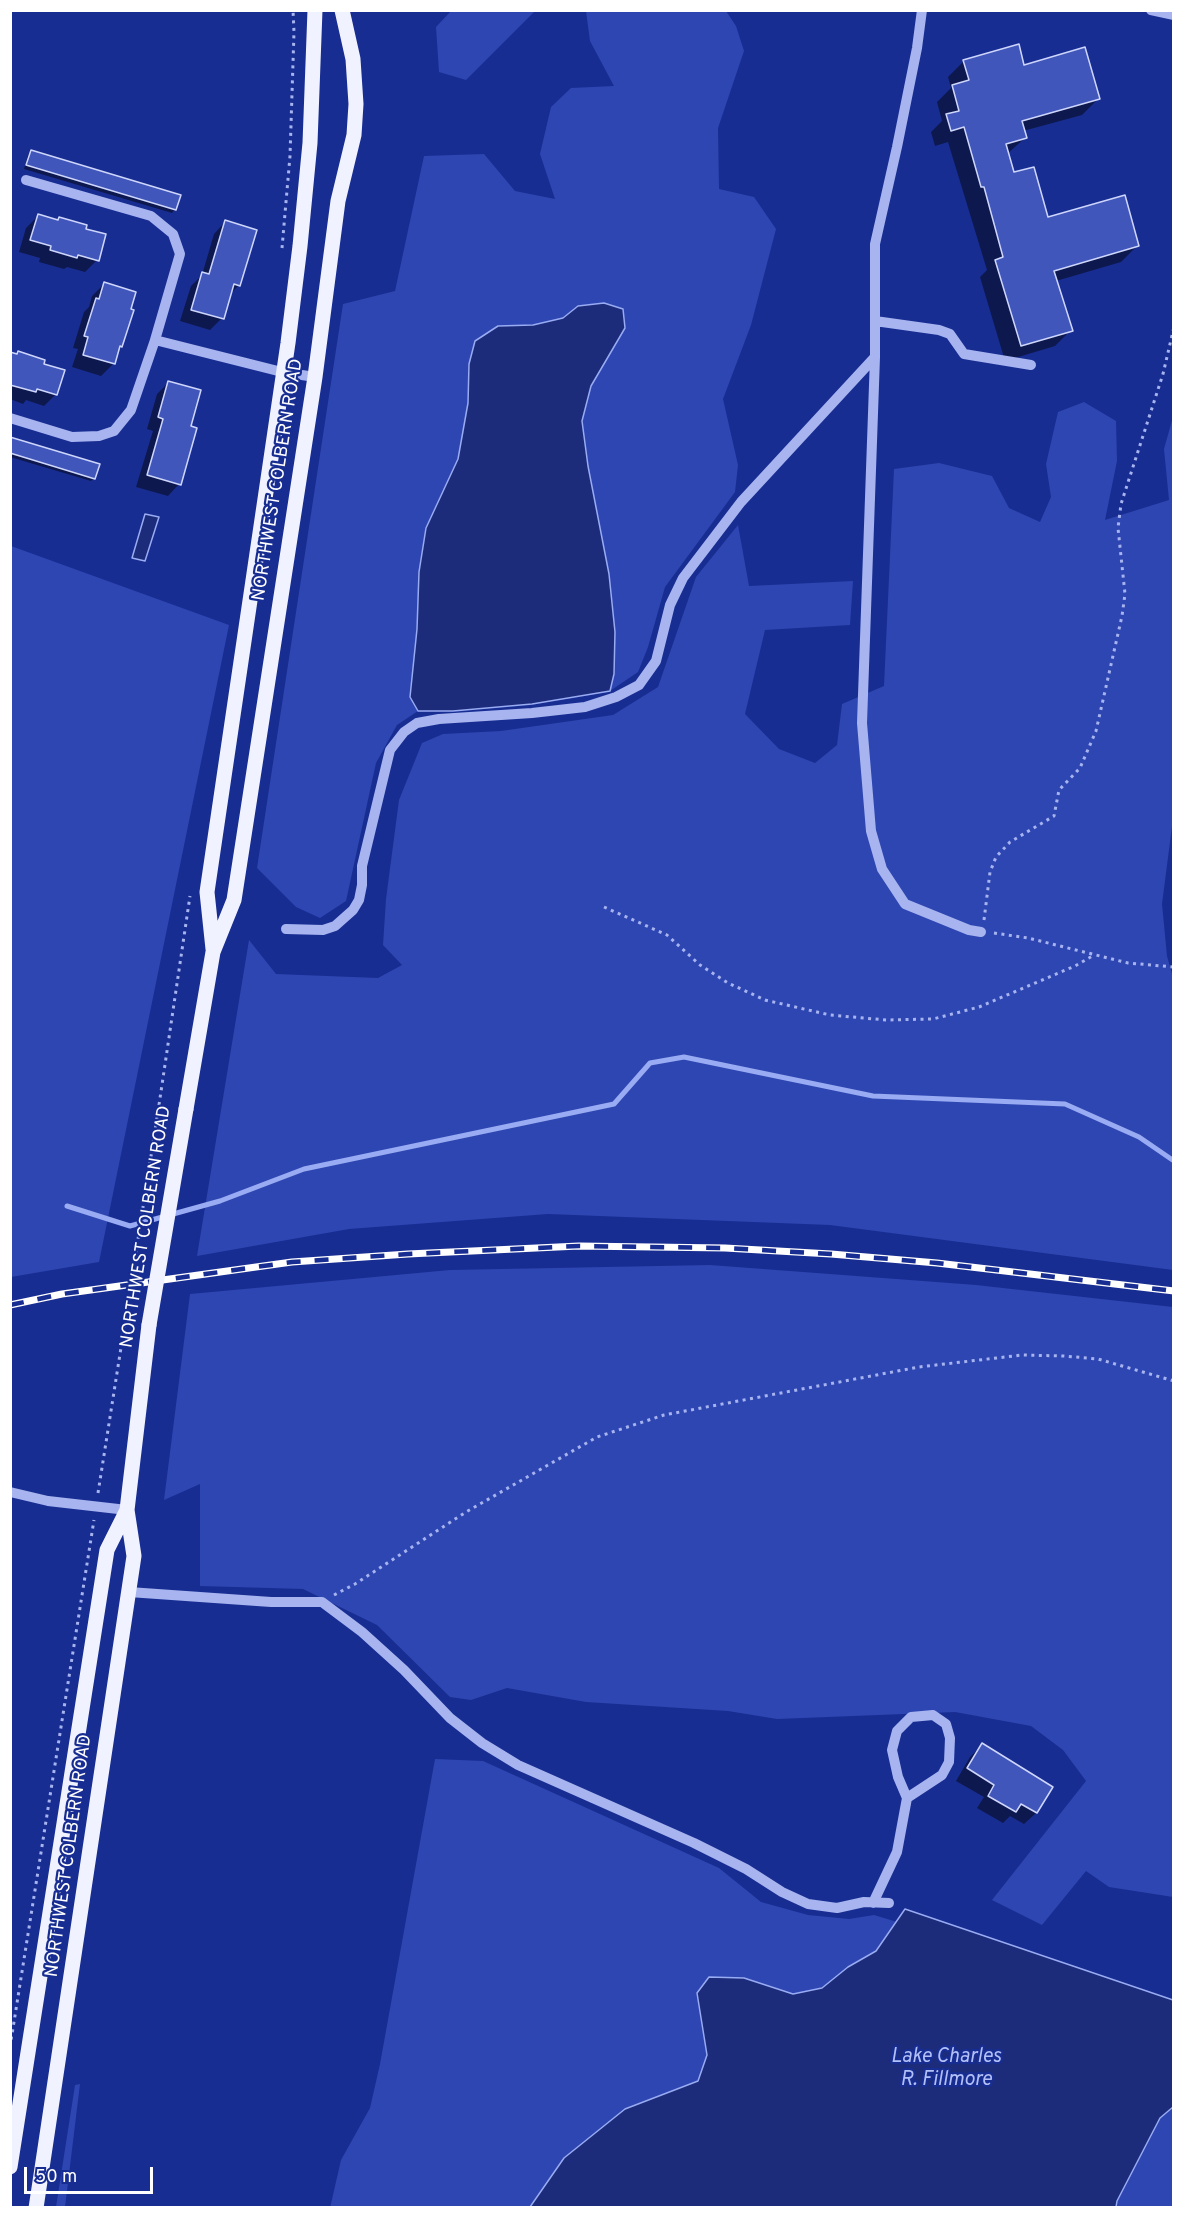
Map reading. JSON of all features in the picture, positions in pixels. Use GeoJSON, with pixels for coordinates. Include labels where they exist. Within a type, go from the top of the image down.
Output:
{"type":"FeatureCollection","features":[{"type":"Feature","properties":{"kind":"main road","name":"NORTHWEST COLBERN ROAD"},"geometry":{"type":"LineString","coordinates":[[213,952],[207,892],[300,246],[310,143],[315,10]]}},
{"type":"Feature","properties":{"kind":"main road","name":"NORTHWEST COLBERN ROAD"},"geometry":{"type":"LineString","coordinates":[[36,2208],[134,1556],[127,1510],[149,1325],[213,952],[234,900],[315,377],[339,201],[354,135],[356,104],[353,59],[342,10]]}},
{"type":"Feature","properties":{"kind":"main road","name":"NORTHWEST COLBERN ROAD"},"geometry":{"type":"LineString","coordinates":[[10,2167],[107,1550],[127,1510]]}},
{"type":"Feature","properties":{"kind":"street"},"geometry":{"type":"LineString","coordinates":[[922,10],[917,48],[875,244],[875,357],[862,723],[871,831],[882,869],[905,904],[969,930],[981,932]]}},
{"type":"Feature","properties":{"kind":"street"},"geometry":{"type":"LineString","coordinates":[[1151,10],[1173,15]]}},
{"type":"Feature","properties":{"kind":"street"},"geometry":{"type":"LineString","coordinates":[[10,418],[72,437],[99,436],[114,431],[131,410],[155,340],[180,254],[173,234],[151,216],[26,180]]}},
{"type":"Feature","properties":{"kind":"street"},"geometry":{"type":"LineString","coordinates":[[874,321],[939,330],[950,334],[964,354],[1031,365]]}},
{"type":"Feature","properties":{"kind":"street"},"geometry":{"type":"LineString","coordinates":[[155,340],[282,372],[315,377]]}},
{"type":"Feature","properties":{"kind":"street"},"geometry":{"type":"LineString","coordinates":[[286,930],[323,930],[335,926],[353,910],[359,900],[362,866],[390,750],[404,732],[417,723],[439,719],[585,707],[616,697],[639,685],[656,661],[670,605],[683,578],[741,502],[875,357]]}},
{"type":"Feature","properties":{"kind":"street"},"geometry":{"type":"LineString","coordinates":[[10,1492],[48,1501],[127,1510]]}},
{"type":"Feature","properties":{"kind":"street"},"geometry":{"type":"LineString","coordinates":[[129,1593],[271,1602],[322,1602],[362,1632],[404,1670],[450,1718],[482,1743],[518,1766],[694,1843],[808,1904],[837,1908],[864,1902],[889,1903]]}},
{"type":"Feature","properties":{"kind":"street"},"geometry":{"type":"LineString","coordinates":[[873,1903],[897,1852],[907,1798],[898,1777],[892,1750],[897,1731],[911,1717],[933,1715],[946,1724],[950,1738],[949,1762],[942,1775],[907,1798]]}},
{"type":"Feature","properties":{"kind":"path"},"geometry":{"type":"LineString","coordinates":[[282,251],[290,156],[293,10]]}},
{"type":"Feature","properties":{"kind":"path"},"geometry":{"type":"LineString","coordinates":[[1173,327],[1163,374],[1122,504],[1118,528],[1125,594],[1096,730],[1080,768],[1059,790],[1054,816],[1010,842],[996,857],[990,872],[981,932],[1028,938],[1128,963],[1173,967]]}},
{"type":"Feature","properties":{"kind":"path"},"geometry":{"type":"LineString","coordinates":[[10,2047],[192,886]]}},
{"type":"Feature","properties":{"kind":"path"},"geometry":{"type":"LineString","coordinates":[[604,907],[667,935],[700,965],[728,983],[765,1000],[830,1015],[886,1020],[933,1019],[979,1006],[1075,966],[1095,955]]}},
{"type":"Feature","properties":{"kind":"path"},"geometry":{"type":"LineString","coordinates":[[322,1602],[355,1584],[466,1512],[597,1437],[664,1415],[919,1367],[1022,1355],[1098,1359],[1173,1381]]}},
{"type":"Feature","properties":{"kind":"shaded area"},"geometry":{"type":"Polygon","coordinates":[[[452,10],[535,11],[466,80],[439,72],[436,27],[452,10]]]}},
{"type":"Feature","properties":{"kind":"shaded area"},"geometry":{"type":"Polygon","coordinates":[[[586,11],[726,11],[736,26],[744,51],[718,128],[719,189],[754,197],[776,229],[751,325],[723,399],[738,465],[735,492],[665,587],[648,647],[638,672],[610,691],[614,674],[615,632],[609,574],[588,466],[582,421],[591,386],[625,328],[604,303],[578,306],[563,318],[533,325],[498,326],[469,364],[468,403],[458,459],[426,528],[419,572],[417,629],[410,697],[418,711],[397,725],[376,763],[346,901],[320,918],[296,907],[257,868],[343,304],[395,291],[424,156],[484,154],[515,191],[555,199],[540,154],[551,107],[571,88],[614,86],[590,41],[586,11]]]}},
{"type":"Feature","properties":{"kind":"shaded area"},"geometry":{"type":"Polygon","coordinates":[[[1084,402],[1116,421],[1117,461],[1105,520],[1169,500],[1164,449],[1173,417],[1174,811],[1162,904],[1167,956],[1174,981],[1173,1270],[830,1225],[548,1214],[349,1229],[197,1256],[249,940],[276,974],[378,978],[402,965],[383,945],[386,899],[399,800],[422,743],[443,734],[501,731],[613,715],[658,687],[696,577],[738,525],[749,586],[853,581],[850,625],[765,630],[745,714],[779,749],[815,763],[837,745],[842,704],[884,686],[894,469],[939,463],[992,476],[1009,508],[1040,522],[1051,497],[1046,464],[1058,412],[1084,402]]]}},
{"type":"Feature","properties":{"kind":"shaded area"},"geometry":{"type":"Polygon","coordinates":[[[11,546],[229,625],[99,1262],[11,1277],[11,546]]]}},
{"type":"Feature","properties":{"kind":"shaded area"},"geometry":{"type":"Polygon","coordinates":[[[710,1265],[976,1285],[1173,1307],[1173,1897],[1109,1887],[1086,1871],[1042,1925],[992,1900],[1086,1781],[1063,1750],[1031,1726],[955,1712],[777,1719],[728,1711],[586,1702],[507,1688],[471,1700],[450,1697],[377,1625],[303,1589],[200,1586],[200,1484],[164,1500],[190,1294],[450,1270],[710,1265]]]}},
{"type":"Feature","properties":{"kind":"shaded area"},"geometry":{"type":"Polygon","coordinates":[[[435,1759],[483,1761],[719,1868],[761,1902],[808,1915],[849,1919],[874,1915],[897,1922],[876,1951],[848,1967],[822,1988],[793,1994],[744,1978],[697,1993],[707,2055],[698,2081],[625,2109],[564,2158],[530,2207],[330,2208],[341,2160],[370,2108],[435,1759]]]}},
{"type":"Feature","properties":{"kind":"shaded area"},"geometry":{"type":"Polygon","coordinates":[[[80,2084],[65,2207],[56,2207],[75,2085],[80,2084]]]}},
{"type":"Feature","properties":{"kind":"shaded area"},"geometry":{"type":"Polygon","coordinates":[[[1173,2107],[1173,2207],[1116,2208],[1117,2201],[1160,2117],[1173,2107]]]}},
{"type":"Feature","properties":{"kind":"water"},"geometry":{"type":"Polygon","coordinates":[[[604,303],[623,309],[625,328],[591,386],[582,421],[588,466],[609,574],[615,632],[614,674],[610,691],[532,704],[453,711],[418,711],[410,697],[417,629],[419,572],[426,528],[458,459],[468,403],[469,364],[475,341],[498,326],[533,325],[563,318],[578,306],[604,303]]]}},
{"type":"Feature","properties":{"kind":"water"},"geometry":{"type":"Polygon","coordinates":[[[145,514],[159,517],[145,561],[132,558],[145,514]]]}},
{"type":"Feature","properties":{"kind":"water","name":"Lake Charles R. Fillmore"},"geometry":{"type":"Polygon","coordinates":[[[905,1909],[1173,2000],[1173,2107],[1160,2118],[1116,2207],[530,2207],[564,2158],[625,2109],[698,2081],[707,2055],[697,1993],[709,1977],[744,1978],[793,1994],[822,1988],[848,1967],[876,1951],[905,1909]]]}},
{"type":"Feature","properties":{"kind":"building"},"geometry":{"type":"Polygon","coordinates":[[[1019,44],[1024,65],[1085,47],[1100,99],[1022,121],[1027,138],[1006,144],[1014,172],[1034,167],[1048,217],[1125,195],[1139,246],[1054,271],[1073,331],[1021,346],[995,260],[1003,257],[984,187],[981,187],[964,127],[951,131],[946,114],[959,111],[952,85],[969,80],[963,60],[1019,44]]]}},
{"type":"Feature","properties":{"kind":"building"},"geometry":{"type":"Polygon","coordinates":[[[31,150],[181,195],[176,210],[26,165],[31,150]]]}},
{"type":"Feature","properties":{"kind":"building"},"geometry":{"type":"Polygon","coordinates":[[[38,214],[87,225],[86,229],[106,234],[99,261],[78,255],[77,258],[50,250],[51,246],[30,240],[38,214]]]}},
{"type":"Feature","properties":{"kind":"building"},"geometry":{"type":"Polygon","coordinates":[[[225,220],[257,230],[240,286],[234,284],[224,319],[191,310],[202,272],[209,274],[225,220]]]}},
{"type":"Feature","properties":{"kind":"building"},"geometry":{"type":"Polygon","coordinates":[[[104,282],[136,292],[131,309],[134,310],[115,364],[83,355],[88,337],[84,336],[96,298],[99,299],[104,282]]]}},
{"type":"Feature","properties":{"kind":"building"},"geometry":{"type":"Polygon","coordinates":[[[18,351],[45,360],[44,364],[65,370],[57,395],[10,385],[10,352],[17,354],[18,351]]]}},
{"type":"Feature","properties":{"kind":"building"},"geometry":{"type":"Polygon","coordinates":[[[168,381],[201,390],[191,426],[197,428],[181,485],[147,475],[163,419],[158,417],[168,381]]]}},
{"type":"Feature","properties":{"kind":"building"},"geometry":{"type":"Polygon","coordinates":[[[10,437],[100,464],[95,479],[10,453],[10,437]]]}},
{"type":"Feature","properties":{"kind":"building"},"geometry":{"type":"Polygon","coordinates":[[[982,1743],[1053,1787],[1037,1813],[1021,1804],[1016,1812],[988,1796],[994,1785],[967,1768],[982,1743]]]}},
{"type":"Feature","properties":{"kind":"waterway"},"geometry":{"type":"LineString","coordinates":[[67,1206],[130,1226],[220,1201],[304,1169],[614,1104],[650,1063],[684,1057],[873,1096],[1065,1104],[1139,1137],[1174,1161]]}},
{"type":"Feature","properties":{"kind":"railway"},"geometry":{"type":"LineString","coordinates":[[10,1305],[62,1294],[292,1262],[579,1246],[725,1248],[831,1254],[937,1263],[1174,1291]]}}]}
